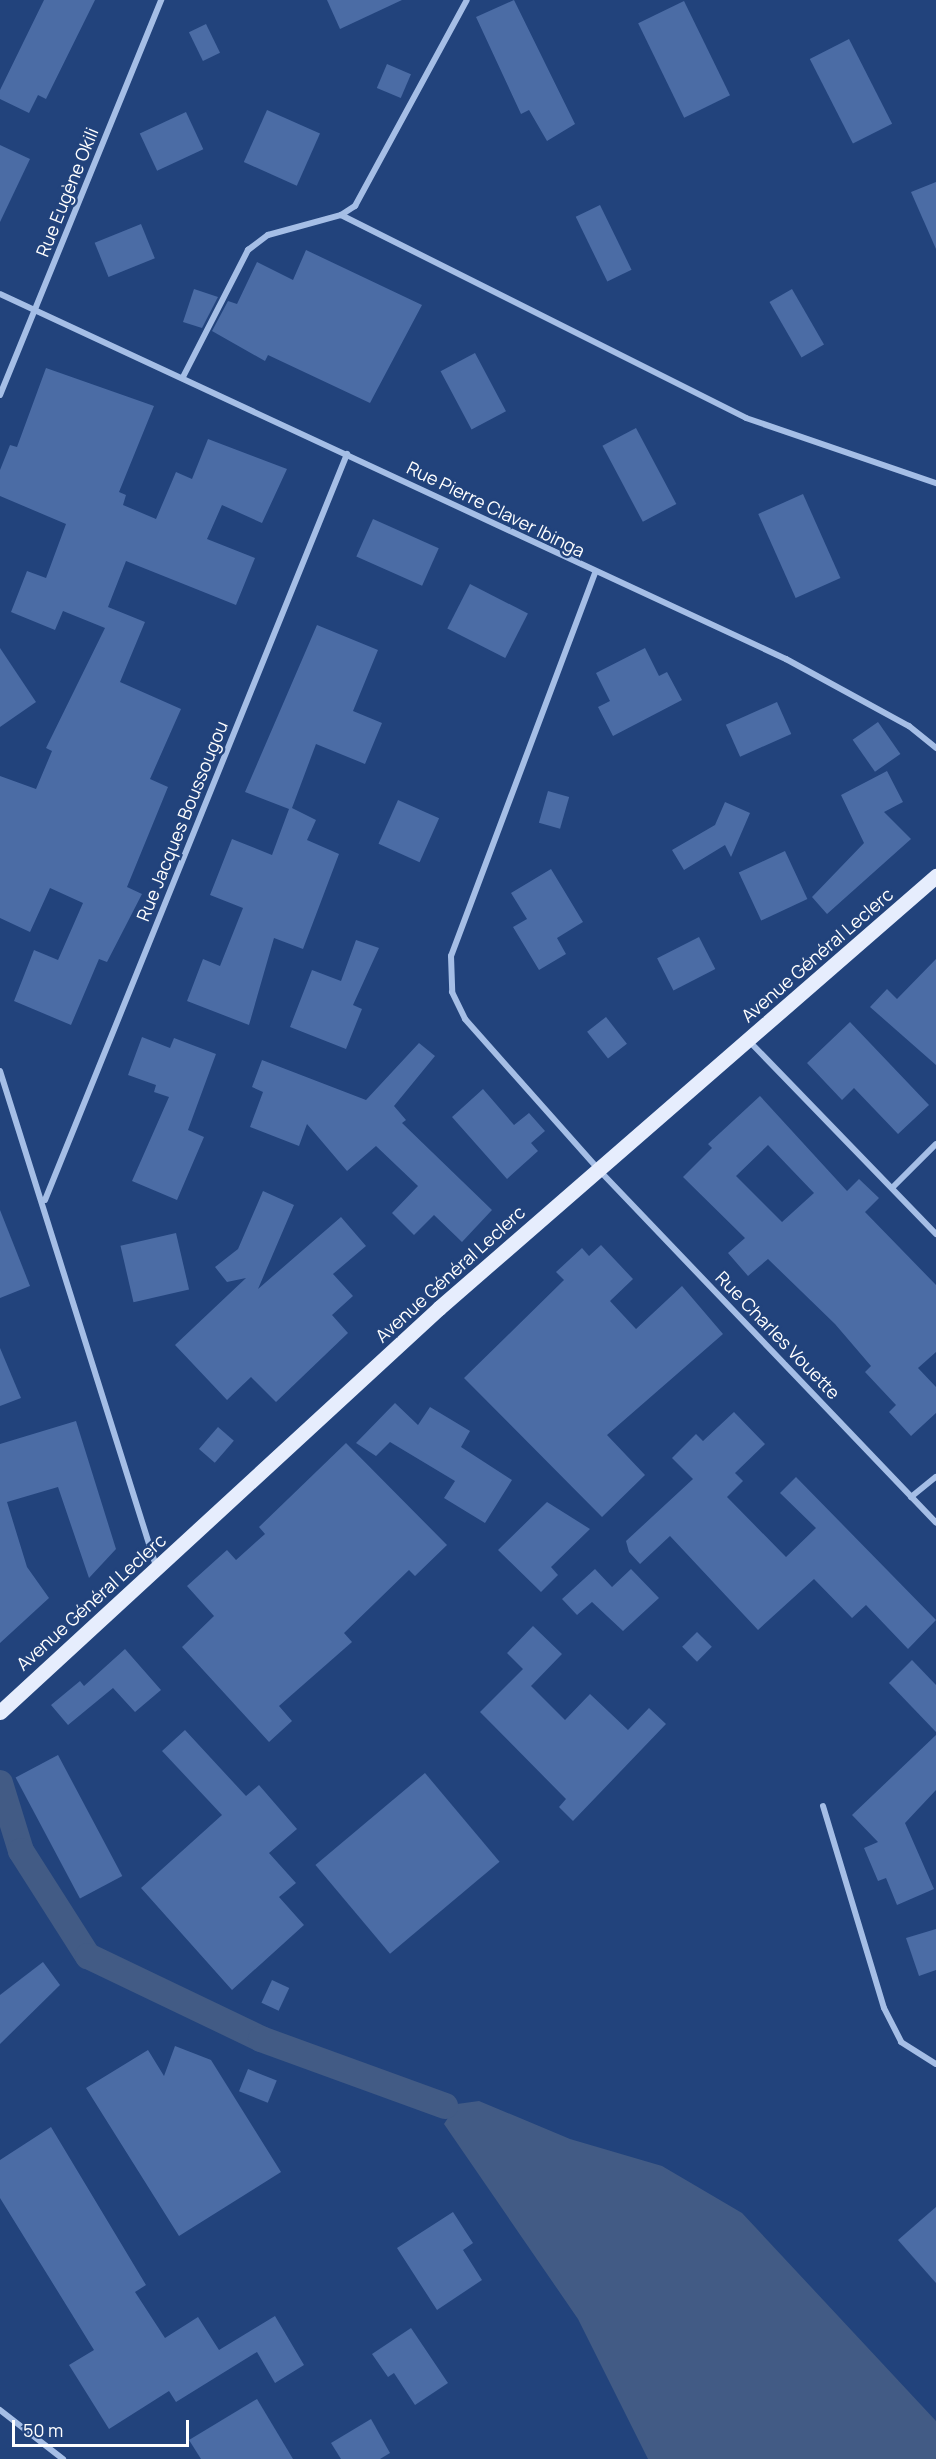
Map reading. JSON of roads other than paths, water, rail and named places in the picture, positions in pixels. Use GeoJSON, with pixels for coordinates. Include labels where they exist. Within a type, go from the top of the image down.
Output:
{"type":"FeatureCollection","features":[{"type":"Feature","properties":{"kind":"main road","name":"Avenue Général Leclerc"},"geometry":{"type":"LineString","coordinates":[[2,1710],[598,1169],[749,1041],[936,876]]}},
{"type":"Feature","properties":{"kind":"street","name":"Rue Eugène Okili"},"geometry":{"type":"LineString","coordinates":[[0,395],[161,0]]}},
{"type":"Feature","properties":{"kind":"street"},"geometry":{"type":"LineString","coordinates":[[183,377],[249,250],[268,235],[341,215],[355,206],[467,0]]}},
{"type":"Feature","properties":{"kind":"street"},"geometry":{"type":"LineString","coordinates":[[341,215],[746,418],[936,483]]}},
{"type":"Feature","properties":{"kind":"street","name":"Rue Pierre Claver Ibinga"},"geometry":{"type":"LineString","coordinates":[[0,294],[183,377],[596,573],[786,659],[909,726],[936,748]]}},
{"type":"Feature","properties":{"kind":"street","name":"Rue Jacques Boussougou"},"geometry":{"type":"LineString","coordinates":[[45,1200],[347,454]]}},
{"type":"Feature","properties":{"kind":"street","name":"Rue Charles Vouette"},"geometry":{"type":"LineString","coordinates":[[596,573],[448,976],[465,1019],[598,1169],[936,1523]]}},
{"type":"Feature","properties":{"kind":"street"},"geometry":{"type":"LineString","coordinates":[[749,1041],[936,1234]]}},
{"type":"Feature","properties":{"kind":"street"},"geometry":{"type":"LineString","coordinates":[[0,1071],[45,1200],[157,1569]]}},
{"type":"Feature","properties":{"kind":"street"},"geometry":{"type":"LineString","coordinates":[[892,1188],[936,1144]]}},
{"type":"Feature","properties":{"kind":"street"},"geometry":{"type":"LineString","coordinates":[[911,1497],[936,1477]]}},
{"type":"Feature","properties":{"kind":"street"},"geometry":{"type":"LineString","coordinates":[[823,1806],[884,2008],[901,2042],[936,2064]]}},
{"type":"Feature","properties":{"kind":"street"},"geometry":{"type":"LineString","coordinates":[[0,2410],[63,2459]]}},
{"type":"Feature","properties":{"kind":"water"},"geometry":{"type":"Polygon","coordinates":[[[479,2101],[570,2139],[662,2166],[742,2213],[936,2421],[936,2459],[648,2459],[578,2319],[444,2124],[457,2104],[479,2101]]]}},
{"type":"Feature","properties":{"kind":"waterway"},"geometry":{"type":"LineString","coordinates":[[0,1783],[21,1851],[88,1956],[261,2039],[445,2106]]}}]}
